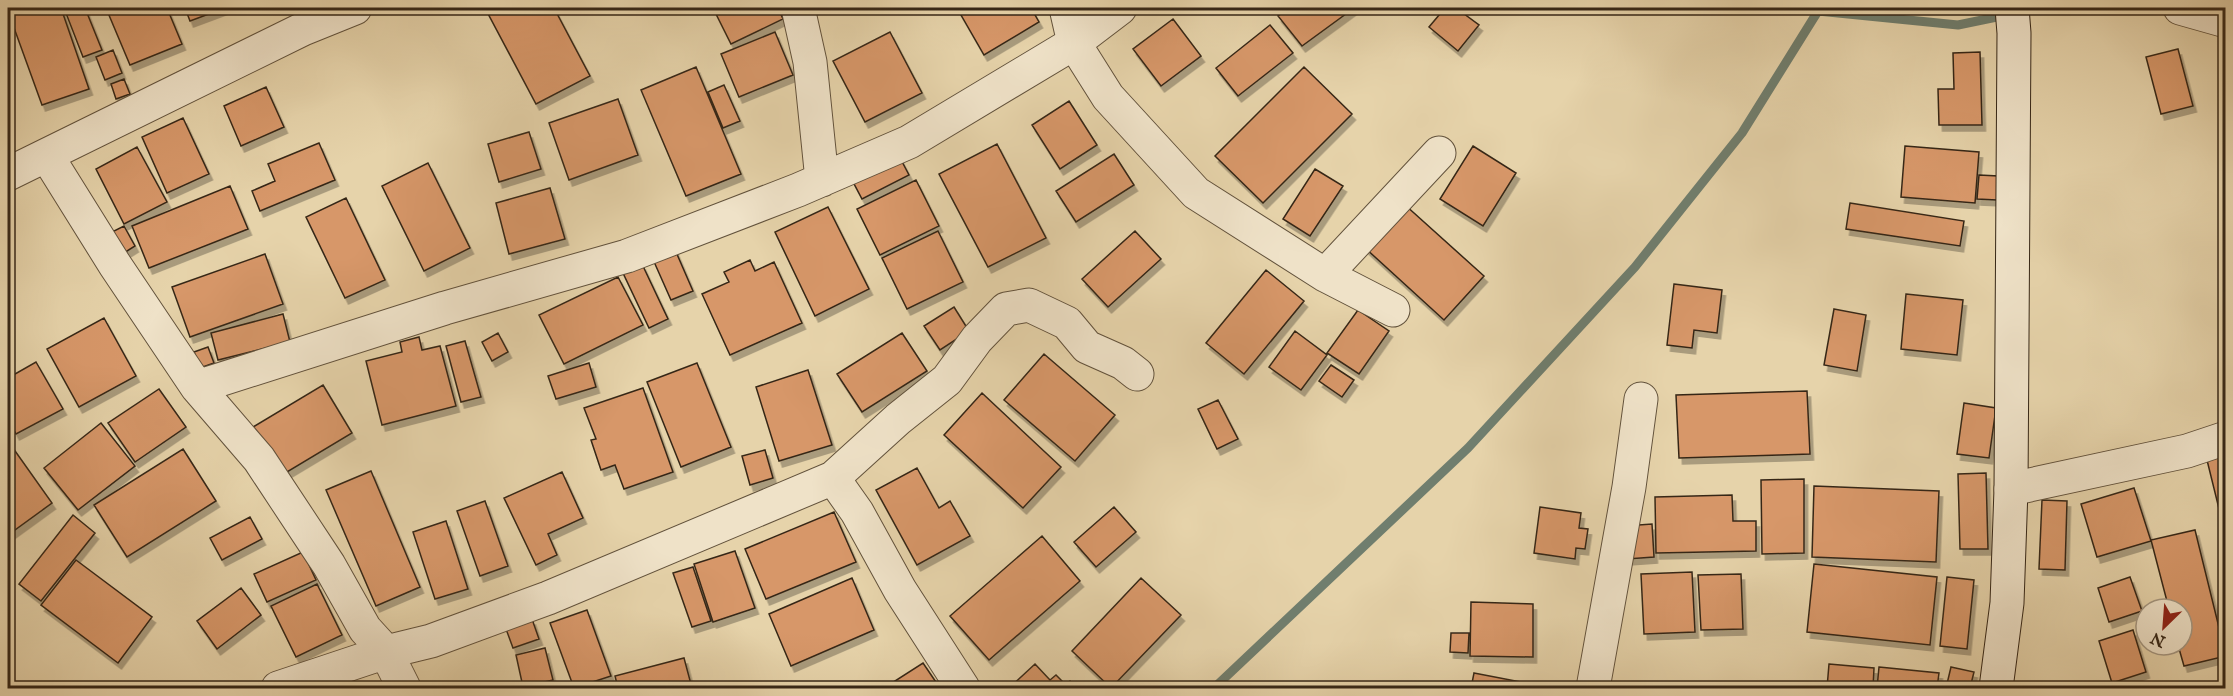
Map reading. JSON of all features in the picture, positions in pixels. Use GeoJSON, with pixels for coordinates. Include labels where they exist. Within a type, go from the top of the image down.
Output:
{"type":"FeatureCollection","features":[{"type":"Feature","properties":{"kind":"street"},"geometry":{"type":"LineString","coordinates":[[8,174],[303,29],[355,8]]}},
{"type":"Feature","properties":{"kind":"street"},"geometry":{"type":"LineString","coordinates":[[798,8],[810,62],[822,180]]}},
{"type":"Feature","properties":{"kind":"street"},"geometry":{"type":"LineString","coordinates":[[1066,8],[1074,43],[1108,97],[1196,193],[1325,275],[1393,310]]}},
{"type":"Feature","properties":{"kind":"street"},"geometry":{"type":"LineString","coordinates":[[197,387],[446,308],[627,256],[822,180],[909,142],[1074,43],[1120,8]]}},
{"type":"Feature","properties":{"kind":"street"},"geometry":{"type":"LineString","coordinates":[[2180,8],[2226,21]]}},
{"type":"Feature","properties":{"kind":"street"},"geometry":{"type":"LineString","coordinates":[[1996,688],[2007,603],[2011,489],[2013,20]]}},
{"type":"Feature","properties":{"kind":"street"},"geometry":{"type":"LineString","coordinates":[[1325,275],[1438,153]]}},
{"type":"Feature","properties":{"kind":"street"},"geometry":{"type":"LineString","coordinates":[[47,156],[115,265],[197,387],[259,459],[329,566],[365,629],[386,652],[404,688]]}},
{"type":"Feature","properties":{"kind":"street"},"geometry":{"type":"LineString","coordinates":[[278,688],[386,652],[431,641],[548,598],[833,477],[898,419],[947,380],[977,339],[1006,309],[1029,305],[1067,323],[1087,347],[1123,363],[1137,374]]}},
{"type":"Feature","properties":{"kind":"street"},"geometry":{"type":"LineString","coordinates":[[1593,688],[1629,487],[1641,399]]}},
{"type":"Feature","properties":{"kind":"street"},"geometry":{"type":"LineString","coordinates":[[2011,489],[2187,451],[2226,438]]}},
{"type":"Feature","properties":{"kind":"street"},"geometry":{"type":"LineString","coordinates":[[833,477],[857,512],[900,590],[963,688]]}},
{"type":"Feature","properties":{"kind":"building"},"geometry":{"type":"Polygon","coordinates":[[[28,8],[61,8],[89,89],[42,105],[9,14],[28,8]]]}},
{"type":"Feature","properties":{"kind":"building"},"geometry":{"type":"Polygon","coordinates":[[[64,8],[85,8],[102,50],[83,57],[64,8]]]}},
{"type":"Feature","properties":{"kind":"building"},"geometry":{"type":"Polygon","coordinates":[[[106,8],[167,8],[182,44],[130,65],[106,8]]]}},
{"type":"Feature","properties":{"kind":"building"},"geometry":{"type":"Polygon","coordinates":[[[185,8],[225,8],[190,21],[185,8]]]}},
{"type":"Feature","properties":{"kind":"building"},"geometry":{"type":"Polygon","coordinates":[[[485,8],[554,8],[590,76],[536,104],[485,8]]]}},
{"type":"Feature","properties":{"kind":"building"},"geometry":{"type":"Polygon","coordinates":[[[713,8],[778,8],[783,19],[731,44],[713,8]]]}},
{"type":"Feature","properties":{"kind":"building"},"geometry":{"type":"Polygon","coordinates":[[[957,8],[1031,8],[1039,22],[984,55],[957,8]]]}},
{"type":"Feature","properties":{"kind":"building"},"geometry":{"type":"Polygon","coordinates":[[[1289,8],[1354,8],[1302,46],[1278,16],[1289,8]]]}},
{"type":"Feature","properties":{"kind":"building"},"geometry":{"type":"Polygon","coordinates":[[[1445,8],[1456,8],[1479,25],[1458,51],[1429,27],[1445,8]]]}},
{"type":"Feature","properties":{"kind":"building"},"geometry":{"type":"Polygon","coordinates":[[[1173,19],[1201,56],[1161,86],[1133,49],[1173,19]]]}},
{"type":"Feature","properties":{"kind":"building"},"geometry":{"type":"Polygon","coordinates":[[[1270,25],[1293,53],[1238,96],[1216,68],[1270,25]]]}},
{"type":"Feature","properties":{"kind":"building"},"geometry":{"type":"Polygon","coordinates":[[[775,32],[793,75],[739,97],[721,54],[775,32]]]}},
{"type":"Feature","properties":{"kind":"building"},"geometry":{"type":"Polygon","coordinates":[[[890,32],[922,93],[865,122],[833,61],[890,32]]]}},
{"type":"Feature","properties":{"kind":"building"},"geometry":{"type":"Polygon","coordinates":[[[2178,49],[2193,106],[2161,114],[2146,57],[2178,49]]]}},
{"type":"Feature","properties":{"kind":"building"},"geometry":{"type":"Polygon","coordinates":[[[113,50],[122,73],[105,80],[96,57],[113,50]]]}},
{"type":"Feature","properties":{"kind":"building"},"geometry":{"type":"Polygon","coordinates":[[[1980,52],[1982,125],[1939,125],[1938,89],[1954,89],[1953,53],[1980,52]]]}},
{"type":"Feature","properties":{"kind":"building"},"geometry":{"type":"Polygon","coordinates":[[[696,67],[741,174],[686,196],[641,90],[696,67]]]}},
{"type":"Feature","properties":{"kind":"building"},"geometry":{"type":"Polygon","coordinates":[[[1304,67],[1352,114],[1263,203],[1215,156],[1304,67]]]}},
{"type":"Feature","properties":{"kind":"building"},"geometry":{"type":"Polygon","coordinates":[[[124,79],[130,94],[116,99],[111,84],[124,79]]]}},
{"type":"Feature","properties":{"kind":"building"},"geometry":{"type":"Polygon","coordinates":[[[724,85],[740,121],[723,128],[708,92],[724,85]]]}},
{"type":"Feature","properties":{"kind":"building"},"geometry":{"type":"Polygon","coordinates":[[[266,87],[284,127],[241,146],[224,106],[266,87]]]}},
{"type":"Feature","properties":{"kind":"building"},"geometry":{"type":"Polygon","coordinates":[[[618,99],[638,155],[569,180],[549,123],[618,99]]]}},
{"type":"Feature","properties":{"kind":"building"},"geometry":{"type":"Polygon","coordinates":[[[1069,101],[1097,145],[1060,169],[1032,125],[1069,101]]]}},
{"type":"Feature","properties":{"kind":"building"},"geometry":{"type":"Polygon","coordinates":[[[183,118],[209,174],[167,193],[142,137],[183,118]]]}},
{"type":"Feature","properties":{"kind":"building"},"geometry":{"type":"Polygon","coordinates":[[[529,132],[541,169],[499,182],[488,144],[529,132]]]}},
{"type":"Feature","properties":{"kind":"building"},"geometry":{"type":"Polygon","coordinates":[[[319,143],[335,180],[260,211],[252,191],[275,181],[268,164],[319,143]]]}},
{"type":"Feature","properties":{"kind":"building"},"geometry":{"type":"Polygon","coordinates":[[[997,144],[1046,238],[988,267],[939,174],[997,144]]]}},
{"type":"Feature","properties":{"kind":"building"},"geometry":{"type":"Polygon","coordinates":[[[1473,146],[1516,173],[1483,226],[1440,199],[1473,146]]]}},
{"type":"Feature","properties":{"kind":"building"},"geometry":{"type":"Polygon","coordinates":[[[1905,146],[1979,152],[1975,203],[1901,197],[1905,146]]]}},
{"type":"Feature","properties":{"kind":"building"},"geometry":{"type":"Polygon","coordinates":[[[137,147],[167,202],[124,224],[96,169],[137,147]]]}},
{"type":"Feature","properties":{"kind":"building"},"geometry":{"type":"Polygon","coordinates":[[[898,154],[909,175],[862,199],[851,178],[898,154]]]}},
{"type":"Feature","properties":{"kind":"building"},"geometry":{"type":"Polygon","coordinates":[[[1114,154],[1134,185],[1076,222],[1056,191],[1114,154]]]}},
{"type":"Feature","properties":{"kind":"building"},"geometry":{"type":"Polygon","coordinates":[[[428,163],[470,248],[424,271],[382,186],[428,163]]]}},
{"type":"Feature","properties":{"kind":"building"},"geometry":{"type":"Polygon","coordinates":[[[1315,169],[1343,186],[1310,236],[1283,219],[1315,169]]]}},
{"type":"Feature","properties":{"kind":"building"},"geometry":{"type":"Polygon","coordinates":[[[1979,175],[1998,176],[1997,200],[1977,199],[1979,175]]]}},
{"type":"Feature","properties":{"kind":"building"},"geometry":{"type":"Polygon","coordinates":[[[916,180],[939,226],[880,255],[857,209],[916,180]]]}},
{"type":"Feature","properties":{"kind":"building"},"geometry":{"type":"Polygon","coordinates":[[[230,186],[248,229],[149,268],[132,226],[230,186]]]}},
{"type":"Feature","properties":{"kind":"building"},"geometry":{"type":"Polygon","coordinates":[[[550,188],[565,239],[509,254],[496,203],[550,188]]]}},
{"type":"Feature","properties":{"kind":"building"},"geometry":{"type":"Polygon","coordinates":[[[346,198],[385,280],[345,298],[306,217],[346,198]]]}},
{"type":"Feature","properties":{"kind":"building"},"geometry":{"type":"Polygon","coordinates":[[[1850,203],[1964,221],[1960,246],[1846,229],[1850,203]]]}},
{"type":"Feature","properties":{"kind":"building"},"geometry":{"type":"Polygon","coordinates":[[[1404,204],[1484,276],[1444,320],[1364,247],[1404,204]]]}},
{"type":"Feature","properties":{"kind":"building"},"geometry":{"type":"Polygon","coordinates":[[[828,207],[869,289],[815,316],[775,232],[828,207]]]}},
{"type":"Feature","properties":{"kind":"building"},"geometry":{"type":"Polygon","coordinates":[[[124,226],[135,246],[124,253],[112,232],[124,226]]]}},
{"type":"Feature","properties":{"kind":"building"},"geometry":{"type":"Polygon","coordinates":[[[938,231],[963,282],[907,309],[882,258],[938,231]]]}},
{"type":"Feature","properties":{"kind":"building"},"geometry":{"type":"Polygon","coordinates":[[[1135,231],[1161,259],[1108,307],[1082,279],[1135,231]]]}},
{"type":"Feature","properties":{"kind":"building"},"geometry":{"type":"Polygon","coordinates":[[[673,245],[693,291],[671,300],[651,255],[673,245]]]}},
{"type":"Feature","properties":{"kind":"building"},"geometry":{"type":"Polygon","coordinates":[[[265,254],[283,304],[190,337],[172,287],[265,254]]]}},
{"type":"Feature","properties":{"kind":"building"},"geometry":{"type":"Polygon","coordinates":[[[750,260],[755,271],[774,262],[802,323],[730,355],[702,294],[729,282],[724,272],[750,260]]]}},
{"type":"Feature","properties":{"kind":"building"},"geometry":{"type":"Polygon","coordinates":[[[642,264],[668,319],[649,328],[623,273],[642,264]]]}},
{"type":"Feature","properties":{"kind":"building"},"geometry":{"type":"Polygon","coordinates":[[[1266,270],[1304,301],[1244,374],[1206,343],[1266,270]]]}},
{"type":"Feature","properties":{"kind":"building"},"geometry":{"type":"Polygon","coordinates":[[[618,277],[643,325],[564,364],[539,315],[618,277]]]}},
{"type":"Feature","properties":{"kind":"building"},"geometry":{"type":"Polygon","coordinates":[[[1674,284],[1722,290],[1717,333],[1694,330],[1692,348],[1667,345],[1674,284]]]}},
{"type":"Feature","properties":{"kind":"building"},"geometry":{"type":"Polygon","coordinates":[[[1906,294],[1963,300],[1957,355],[1901,349],[1906,294]]]}},
{"type":"Feature","properties":{"kind":"building"},"geometry":{"type":"Polygon","coordinates":[[[954,307],[969,331],[940,350],[924,326],[954,307]]]}},
{"type":"Feature","properties":{"kind":"building"},"geometry":{"type":"Polygon","coordinates":[[[1834,309],[1866,315],[1857,371],[1824,365],[1834,309]]]}},
{"type":"Feature","properties":{"kind":"building"},"geometry":{"type":"Polygon","coordinates":[[[1358,310],[1389,331],[1359,374],[1327,353],[1358,310]]]}},
{"type":"Feature","properties":{"kind":"building"},"geometry":{"type":"Polygon","coordinates":[[[283,314],[290,342],[218,360],[211,333],[283,314]]]}},
{"type":"Feature","properties":{"kind":"building"},"geometry":{"type":"Polygon","coordinates":[[[104,318],[136,376],[79,407],[47,349],[104,318]]]}},
{"type":"Feature","properties":{"kind":"building"},"geometry":{"type":"Polygon","coordinates":[[[1295,331],[1327,355],[1301,390],[1269,367],[1295,331]]]}},
{"type":"Feature","properties":{"kind":"building"},"geometry":{"type":"Polygon","coordinates":[[[498,333],[508,352],[492,361],[482,342],[498,333]]]}},
{"type":"Feature","properties":{"kind":"building"},"geometry":{"type":"Polygon","coordinates":[[[902,333],[927,371],[862,412],[837,374],[902,333]]]}},
{"type":"Feature","properties":{"kind":"building"},"geometry":{"type":"Polygon","coordinates":[[[419,337],[422,350],[440,346],[456,406],[382,425],[366,361],[402,352],[400,342],[419,337]]]}},
{"type":"Feature","properties":{"kind":"building"},"geometry":{"type":"Polygon","coordinates":[[[465,341],[481,397],[461,402],[446,346],[465,341]]]}},
{"type":"Feature","properties":{"kind":"building"},"geometry":{"type":"Polygon","coordinates":[[[208,347],[214,363],[200,368],[194,352],[208,347]]]}},
{"type":"Feature","properties":{"kind":"building"},"geometry":{"type":"Polygon","coordinates":[[[1044,354],[1115,415],[1075,461],[1004,400],[1044,354]]]}},
{"type":"Feature","properties":{"kind":"building"},"geometry":{"type":"Polygon","coordinates":[[[36,362],[63,409],[16,434],[8,419],[8,378],[36,362]]]}},
{"type":"Feature","properties":{"kind":"building"},"geometry":{"type":"Polygon","coordinates":[[[589,363],[596,387],[556,399],[548,376],[589,363]]]}},
{"type":"Feature","properties":{"kind":"building"},"geometry":{"type":"Polygon","coordinates":[[[697,363],[731,447],[681,467],[647,382],[697,363]]]}},
{"type":"Feature","properties":{"kind":"building"},"geometry":{"type":"Polygon","coordinates":[[[1331,365],[1354,380],[1342,397],[1319,381],[1331,365]]]}},
{"type":"Feature","properties":{"kind":"building"},"geometry":{"type":"Polygon","coordinates":[[[808,370],[832,445],[779,461],[756,387],[808,370]]]}},
{"type":"Feature","properties":{"kind":"building"},"geometry":{"type":"Polygon","coordinates":[[[323,385],[352,433],[282,475],[253,427],[323,385]]]}},
{"type":"Feature","properties":{"kind":"building"},"geometry":{"type":"Polygon","coordinates":[[[643,388],[673,472],[624,489],[615,465],[601,470],[591,440],[596,439],[584,408],[643,388]]]}},
{"type":"Feature","properties":{"kind":"building"},"geometry":{"type":"Polygon","coordinates":[[[159,389],[186,427],[135,462],[108,423],[159,389]]]}},
{"type":"Feature","properties":{"kind":"building"},"geometry":{"type":"Polygon","coordinates":[[[1807,391],[1810,454],[1679,458],[1676,395],[1807,391]]]}},
{"type":"Feature","properties":{"kind":"building"},"geometry":{"type":"Polygon","coordinates":[[[982,393],[1061,467],[1023,508],[944,435],[982,393]]]}},
{"type":"Feature","properties":{"kind":"building"},"geometry":{"type":"Polygon","coordinates":[[[1218,400],[1238,439],[1217,449],[1198,409],[1218,400]]]}},
{"type":"Feature","properties":{"kind":"building"},"geometry":{"type":"Polygon","coordinates":[[[1964,403],[1996,408],[1989,458],[1957,454],[1964,403]]]}},
{"type":"Feature","properties":{"kind":"building"},"geometry":{"type":"Polygon","coordinates":[[[101,423],[135,466],[78,510],[44,468],[101,423]]]}},
{"type":"Feature","properties":{"kind":"building"},"geometry":{"type":"Polygon","coordinates":[[[8,441],[52,503],[8,535],[8,441]]]}},
{"type":"Feature","properties":{"kind":"building"},"geometry":{"type":"Polygon","coordinates":[[[183,449],[216,501],[127,557],[94,505],[183,449]]]}},
{"type":"Feature","properties":{"kind":"building"},"geometry":{"type":"Polygon","coordinates":[[[765,450],[773,478],[750,485],[742,456],[765,450]]]}},
{"type":"Feature","properties":{"kind":"building"},"geometry":{"type":"Polygon","coordinates":[[[2226,452],[2226,521],[2222,521],[2206,456],[2226,452]]]}},
{"type":"Feature","properties":{"kind":"building"},"geometry":{"type":"Polygon","coordinates":[[[917,468],[939,508],[950,501],[970,536],[917,565],[876,490],[917,468]]]}},
{"type":"Feature","properties":{"kind":"building"},"geometry":{"type":"Polygon","coordinates":[[[371,471],[420,587],[376,606],[326,490],[371,471]]]}},
{"type":"Feature","properties":{"kind":"building"},"geometry":{"type":"Polygon","coordinates":[[[562,472],[583,518],[548,534],[557,555],[536,565],[504,498],[562,472]]]}},
{"type":"Feature","properties":{"kind":"building"},"geometry":{"type":"Polygon","coordinates":[[[1986,473],[1988,549],[1960,549],[1958,474],[1986,473]]]}},
{"type":"Feature","properties":{"kind":"building"},"geometry":{"type":"Polygon","coordinates":[[[1804,479],[1804,553],[1762,554],[1761,480],[1804,479]]]}},
{"type":"Feature","properties":{"kind":"building"},"geometry":{"type":"Polygon","coordinates":[[[1814,486],[1939,491],[1936,562],[1812,557],[1814,486]]]}},
{"type":"Feature","properties":{"kind":"building"},"geometry":{"type":"Polygon","coordinates":[[[2134,488],[2151,541],[2097,557],[2081,504],[2134,488]]]}},
{"type":"Feature","properties":{"kind":"building"},"geometry":{"type":"Polygon","coordinates":[[[1732,495],[1733,521],[1756,521],[1756,551],[1656,553],[1655,497],[1732,495]]]}},
{"type":"Feature","properties":{"kind":"building"},"geometry":{"type":"Polygon","coordinates":[[[2042,500],[2067,501],[2065,570],[2039,569],[2042,500]]]}},
{"type":"Feature","properties":{"kind":"building"},"geometry":{"type":"Polygon","coordinates":[[[485,501],[508,566],[480,576],[457,511],[485,501]]]}},
{"type":"Feature","properties":{"kind":"building"},"geometry":{"type":"Polygon","coordinates":[[[1114,507],[1136,532],[1096,567],[1074,542],[1114,507]]]}},
{"type":"Feature","properties":{"kind":"building"},"geometry":{"type":"Polygon","coordinates":[[[1540,507],[1581,513],[1579,528],[1588,529],[1585,549],[1576,548],[1575,559],[1534,553],[1540,507]]]}},
{"type":"Feature","properties":{"kind":"building"},"geometry":{"type":"Polygon","coordinates":[[[834,512],[856,562],[766,599],[745,549],[834,512]]]}},
{"type":"Feature","properties":{"kind":"building"},"geometry":{"type":"Polygon","coordinates":[[[73,515],[95,533],[41,601],[19,584],[73,515]]]}},
{"type":"Feature","properties":{"kind":"building"},"geometry":{"type":"Polygon","coordinates":[[[250,517],[262,539],[222,560],[210,538],[250,517]]]}},
{"type":"Feature","properties":{"kind":"building"},"geometry":{"type":"Polygon","coordinates":[[[446,521],[468,589],[435,599],[413,532],[446,521]]]}},
{"type":"Feature","properties":{"kind":"building"},"geometry":{"type":"Polygon","coordinates":[[[1652,524],[1654,557],[1627,559],[1625,526],[1652,524]]]}},
{"type":"Feature","properties":{"kind":"building"},"geometry":{"type":"Polygon","coordinates":[[[2195,530],[2226,656],[2184,666],[2181,657],[2194,657],[2194,597],[2166,597],[2151,540],[2195,530]]]}},
{"type":"Feature","properties":{"kind":"building"},"geometry":{"type":"Polygon","coordinates":[[[1042,536],[1080,581],[989,660],[950,616],[1042,536]]]}},
{"type":"Feature","properties":{"kind":"building"},"geometry":{"type":"Polygon","coordinates":[[[735,551],[755,608],[713,622],[694,564],[735,551]]]}},
{"type":"Feature","properties":{"kind":"building"},"geometry":{"type":"Polygon","coordinates":[[[303,552],[316,580],[267,602],[254,574],[303,552]]]}},
{"type":"Feature","properties":{"kind":"building"},"geometry":{"type":"Polygon","coordinates":[[[76,560],[152,617],[118,663],[41,605],[76,560]]]}},
{"type":"Feature","properties":{"kind":"building"},"geometry":{"type":"Polygon","coordinates":[[[1814,564],[1937,577],[1930,645],[1807,632],[1814,564]]]}},
{"type":"Feature","properties":{"kind":"building"},"geometry":{"type":"Polygon","coordinates":[[[693,567],[711,621],[692,627],[673,573],[693,567]]]}},
{"type":"Feature","properties":{"kind":"building"},"geometry":{"type":"Polygon","coordinates":[[[1692,572],[1695,632],[1644,634],[1641,574],[1692,572]]]}},
{"type":"Feature","properties":{"kind":"building"},"geometry":{"type":"Polygon","coordinates":[[[1741,574],[1743,629],[1701,630],[1698,575],[1741,574]]]}},
{"type":"Feature","properties":{"kind":"building"},"geometry":{"type":"Polygon","coordinates":[[[1947,577],[1974,580],[1967,649],[1940,646],[1947,577]]]}},
{"type":"Feature","properties":{"kind":"building"},"geometry":{"type":"Polygon","coordinates":[[[2130,577],[2137,597],[2134,597],[2134,614],[2109,622],[2098,588],[2130,577]]]}},
{"type":"Feature","properties":{"kind":"building"},"geometry":{"type":"Polygon","coordinates":[[[852,578],[874,630],[791,666],[769,614],[852,578]]]}},
{"type":"Feature","properties":{"kind":"building"},"geometry":{"type":"Polygon","coordinates":[[[1141,578],[1181,615],[1111,688],[1072,651],[1141,578]]]}},
{"type":"Feature","properties":{"kind":"building"},"geometry":{"type":"Polygon","coordinates":[[[317,584],[342,635],[296,657],[271,606],[317,584]]]}},
{"type":"Feature","properties":{"kind":"building"},"geometry":{"type":"Polygon","coordinates":[[[241,588],[261,615],[217,649],[197,621],[241,588]]]}},
{"type":"Feature","properties":{"kind":"building"},"geometry":{"type":"Polygon","coordinates":[[[1471,602],[1533,604],[1533,657],[1470,656],[1471,602]]]}},
{"type":"Feature","properties":{"kind":"building"},"geometry":{"type":"Polygon","coordinates":[[[587,610],[611,676],[574,688],[550,623],[587,610]]]}},
{"type":"Feature","properties":{"kind":"building"},"geometry":{"type":"Polygon","coordinates":[[[532,619],[539,639],[513,648],[506,629],[532,619]]]}},
{"type":"Feature","properties":{"kind":"building"},"geometry":{"type":"Polygon","coordinates":[[[2133,630],[2134,657],[2141,657],[2146,672],[2112,683],[2099,641],[2133,630]]]}},
{"type":"Feature","properties":{"kind":"building"},"geometry":{"type":"Polygon","coordinates":[[[1451,633],[1469,633],[1468,653],[1450,652],[1451,633]]]}},
{"type":"Feature","properties":{"kind":"building"},"geometry":{"type":"Polygon","coordinates":[[[545,648],[553,680],[523,687],[516,655],[545,648]]]}},
{"type":"Feature","properties":{"kind":"building"},"geometry":{"type":"Polygon","coordinates":[[[684,658],[692,688],[618,688],[615,676],[684,658]]]}},
{"type":"Feature","properties":{"kind":"building"},"geometry":{"type":"Polygon","coordinates":[[[923,663],[940,688],[884,688],[923,663]]]}},
{"type":"Feature","properties":{"kind":"building"},"geometry":{"type":"Polygon","coordinates":[[[1035,664],[1050,680],[1056,675],[1066,685],[1070,681],[1077,688],[1009,688],[1035,664]]]}},
{"type":"Feature","properties":{"kind":"building"},"geometry":{"type":"Polygon","coordinates":[[[1829,664],[1874,668],[1873,688],[1827,688],[1829,664]]]}},
{"type":"Feature","properties":{"kind":"building"},"geometry":{"type":"Polygon","coordinates":[[[1879,667],[1939,673],[1937,688],[1877,688],[1879,667]]]}},
{"type":"Feature","properties":{"kind":"building"},"geometry":{"type":"Polygon","coordinates":[[[1951,667],[1974,672],[1970,688],[1946,688],[1951,667]]]}},
{"type":"Feature","properties":{"kind":"building"},"geometry":{"type":"Polygon","coordinates":[[[1474,673],[1531,684],[1531,688],[1471,688],[1474,673]]]}},
{"type":"Feature","properties":{"kind":"waterway"},"geometry":{"type":"LineString","coordinates":[[1808,8],[1818,11],[1958,25],[2041,8]]}},
{"type":"Feature","properties":{"kind":"waterway"},"geometry":{"type":"LineString","coordinates":[[1214,688],[1468,448],[1635,267],[1742,133],[1818,11]]}}]}
